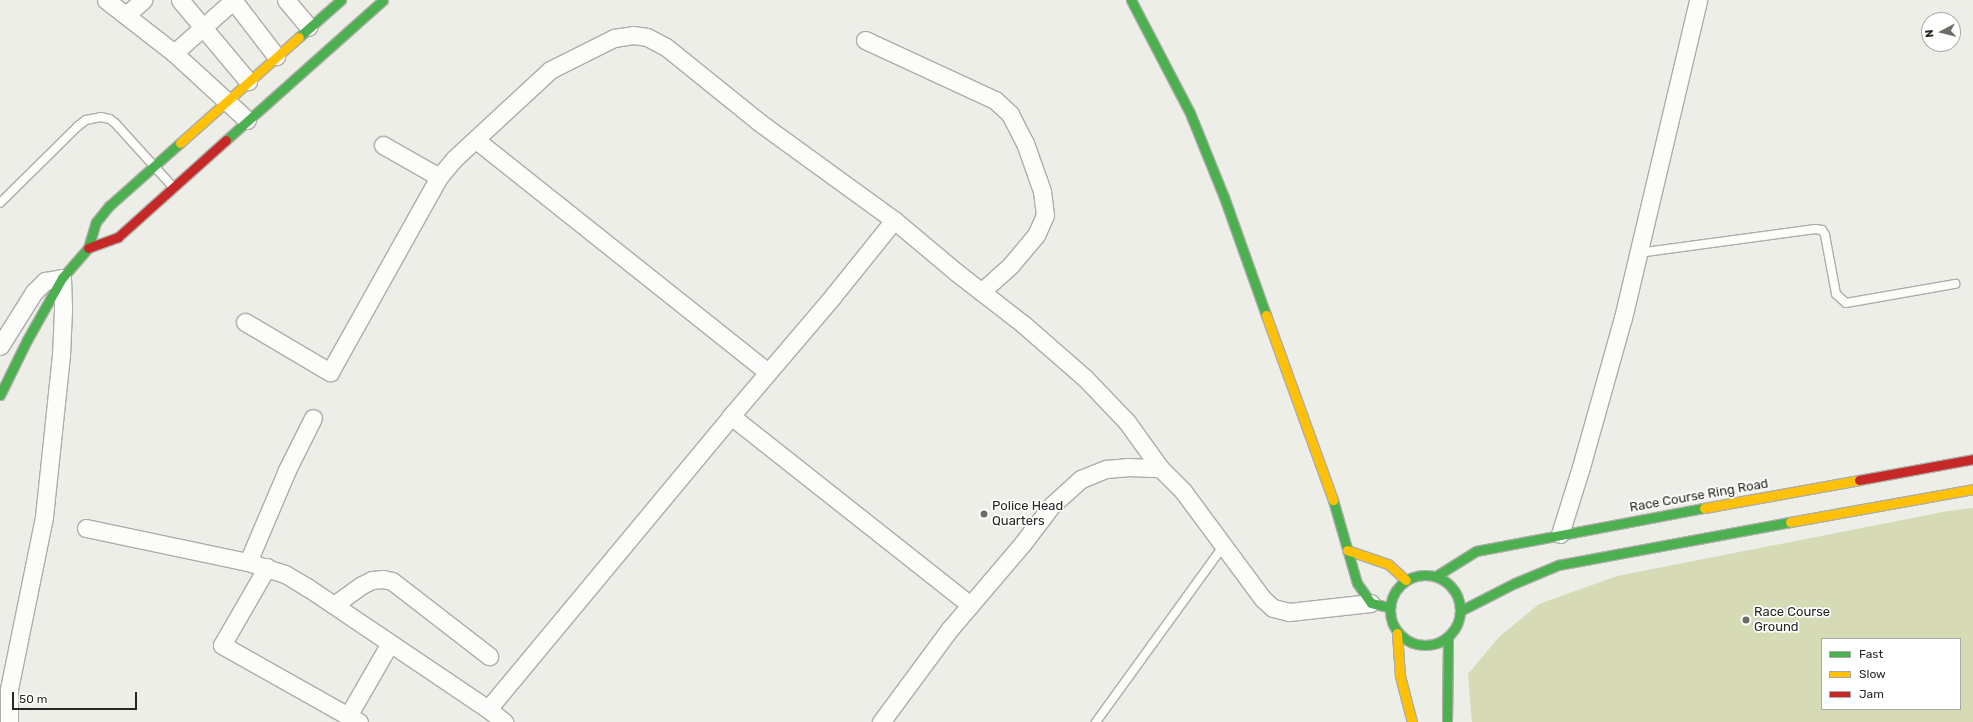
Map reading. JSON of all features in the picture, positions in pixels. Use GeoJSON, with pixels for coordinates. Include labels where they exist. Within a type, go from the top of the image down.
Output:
{"type":"FeatureCollection","features":[{"type":"Feature","properties":{"kind":"main road"},"geometry":{"type":"LineString","coordinates":[[0,396],[27,340],[62,278],[88,248],[96,222],[109,206],[226,103],[276,56],[341,0]]}},
{"type":"Feature","properties":{"kind":"main road"},"geometry":{"type":"LineString","coordinates":[[88,248],[118,237],[247,120],[383,0]]}},
{"type":"Feature","properties":{"kind":"main road"},"geometry":{"type":"LineString","coordinates":[[1132,0],[1190,113],[1224,197],[1290,376],[1337,511],[1356,583],[1371,603],[1389,607]]}},
{"type":"Feature","properties":{"kind":"main road","name":"Race Course Ring Road"},"geometry":{"type":"LineString","coordinates":[[1436,576],[1476,551],[1560,534],[1973,459]]}},
{"type":"Feature","properties":{"kind":"main road"},"geometry":{"type":"LineString","coordinates":[[1460,611],[1515,583],[1558,565],[1973,489]]}},
{"type":"Feature","properties":{"kind":"main road"},"geometry":{"type":"LineString","coordinates":[[1348,550],[1388,564],[1406,580]]}},
{"type":"Feature","properties":{"kind":"main road"},"geometry":{"type":"LineString","coordinates":[[1397,633],[1416,645],[1428,646],[1439,643],[1448,637],[1454,630],[1460,611],[1460,603],[1454,590],[1443,580],[1436,576],[1426,574],[1406,580],[1397,587],[1392,596],[1389,607],[1391,621],[1397,633],[1400,676],[1412,722]]}},
{"type":"Feature","properties":{"kind":"main road"},"geometry":{"type":"LineString","coordinates":[[1448,637],[1448,722]]}},
{"type":"Feature","properties":{"kind":"street"},"geometry":{"type":"LineString","coordinates":[[106,0],[174,53],[226,103],[247,120]]}},
{"type":"Feature","properties":{"kind":"street"},"geometry":{"type":"LineString","coordinates":[[126,15],[143,0]]}},
{"type":"Feature","properties":{"kind":"street"},"geometry":{"type":"LineString","coordinates":[[180,0],[248,81]]}},
{"type":"Feature","properties":{"kind":"street"},"geometry":{"type":"LineString","coordinates":[[174,53],[233,0],[276,56]]}},
{"type":"Feature","properties":{"kind":"street"},"geometry":{"type":"LineString","coordinates":[[286,0],[309,27]]}},
{"type":"Feature","properties":{"kind":"street"},"geometry":{"type":"LineString","coordinates":[[1560,534],[1582,467],[1621,325],[1698,0]]}},
{"type":"Feature","properties":{"kind":"street"},"geometry":{"type":"LineString","coordinates":[[245,322],[330,372],[440,177],[454,159],[550,70],[614,38],[633,35],[647,37],[666,47],[759,122],[894,220],[981,292],[1023,324],[1085,378],[1127,422],[1160,468],[1183,491],[1263,599],[1273,608],[1288,612],[1371,603]]}},
{"type":"Feature","properties":{"kind":"street"},"geometry":{"type":"LineString","coordinates":[[865,40],[995,100],[1010,114],[1025,143],[1042,190],[1046,215],[1036,235],[1011,265],[981,292]]}},
{"type":"Feature","properties":{"kind":"street"},"geometry":{"type":"LineString","coordinates":[[476,140],[768,372]]}},
{"type":"Feature","properties":{"kind":"street"},"geometry":{"type":"LineString","coordinates":[[383,145],[440,177]]}},
{"type":"Feature","properties":{"kind":"street"},"geometry":{"type":"LineString","coordinates":[[488,709],[731,416],[833,296],[894,220]]}},
{"type":"Feature","properties":{"kind":"street"},"geometry":{"type":"LineString","coordinates":[[0,346],[34,292],[45,281],[62,278],[63,310],[61,355],[44,517],[9,689],[9,722]]}},
{"type":"Feature","properties":{"kind":"street"},"geometry":{"type":"LineString","coordinates":[[731,416],[970,605]]}},
{"type":"Feature","properties":{"kind":"street"},"geometry":{"type":"LineString","coordinates":[[248,562],[278,489],[313,418]]}},
{"type":"Feature","properties":{"kind":"street"},"geometry":{"type":"LineString","coordinates":[[881,722],[948,630],[1023,543],[1052,505],[1081,478],[1106,469],[1127,467],[1160,468]]}},
{"type":"Feature","properties":{"kind":"street"},"geometry":{"type":"LineString","coordinates":[[86,528],[267,567],[301,584],[334,605],[488,709],[504,722]]}},
{"type":"Feature","properties":{"kind":"street"},"geometry":{"type":"LineString","coordinates":[[267,567],[222,646],[354,719],[390,643]]}},
{"type":"Feature","properties":{"kind":"street"},"geometry":{"type":"LineString","coordinates":[[334,605],[367,582],[383,579],[392,581],[489,656]]}},
{"type":"Feature","properties":{"kind":"lane"},"geometry":{"type":"LineString","coordinates":[[0,203],[78,126],[86,120],[101,117],[110,119],[155,165],[173,187]]}},
{"type":"Feature","properties":{"kind":"lane"},"geometry":{"type":"LineString","coordinates":[[1637,253],[1816,229],[1822,230],[1825,235],[1836,294],[1846,302],[1955,284]]}},
{"type":"Feature","properties":{"kind":"lane"},"geometry":{"type":"LineString","coordinates":[[1096,722],[1224,545]]}},
{"type":"Feature","properties":{"kind":"green space","name":"Race Course Ground"},"geometry":{"type":"Polygon","coordinates":[[[1973,508],[1973,722],[1472,722],[1468,674],[1499,637],[1539,604],[1617,576],[1948,511],[1973,508]]]}},
{"type":"Feature","properties":{"kind":"traffic: fast"},"geometry":{"type":"LineString","coordinates":[[299,37],[341,0]]}},
{"type":"Feature","properties":{"kind":"traffic: fast"},"geometry":{"type":"LineString","coordinates":[[226,140],[383,0]]}},
{"type":"Feature","properties":{"kind":"traffic: fast"},"geometry":{"type":"LineString","coordinates":[[1131,0],[1190,113],[1224,197],[1266,315]]}},
{"type":"Feature","properties":{"kind":"traffic: fast"},"geometry":{"type":"LineString","coordinates":[[0,395],[27,340],[62,278],[88,248],[96,222],[109,206],[180,143]]}},
{"type":"Feature","properties":{"kind":"traffic: fast"},"geometry":{"type":"LineString","coordinates":[[1333,500],[1357,583],[1371,603],[1389,607]]}},
{"type":"Feature","properties":{"kind":"traffic: fast"},"geometry":{"type":"LineString","coordinates":[[1436,576],[1476,551],[1704,508]]}},
{"type":"Feature","properties":{"kind":"traffic: fast"},"geometry":{"type":"LineString","coordinates":[[1460,611],[1515,583],[1558,565],[1790,522]]}},
{"type":"Feature","properties":{"kind":"traffic: fast"},"geometry":{"type":"LineString","coordinates":[[1418,575],[1432,575],[1445,581],[1454,590],[1458,596],[1460,610],[1458,624],[1450,635],[1439,643],[1432,645],[1418,645],[1411,643],[1400,635],[1392,624],[1390,617],[1390,603],[1392,596],[1400,585],[1411,577],[1418,575]]}},
{"type":"Feature","properties":{"kind":"traffic: fast"},"geometry":{"type":"LineString","coordinates":[[1447,722],[1448,637]]}},
{"type":"Feature","properties":{"kind":"traffic: slow"},"geometry":{"type":"LineString","coordinates":[[180,143],[299,37]]}},
{"type":"Feature","properties":{"kind":"traffic: slow"},"geometry":{"type":"LineString","coordinates":[[1266,315],[1333,500]]}},
{"type":"Feature","properties":{"kind":"traffic: slow"},"geometry":{"type":"LineString","coordinates":[[1704,508],[1859,480]]}},
{"type":"Feature","properties":{"kind":"traffic: slow"},"geometry":{"type":"LineString","coordinates":[[1790,522],[1973,489]]}},
{"type":"Feature","properties":{"kind":"traffic: slow"},"geometry":{"type":"LineString","coordinates":[[1347,550],[1388,564],[1406,580]]}},
{"type":"Feature","properties":{"kind":"traffic: slow"},"geometry":{"type":"LineString","coordinates":[[1397,633],[1400,676],[1412,722]]}},
{"type":"Feature","properties":{"kind":"traffic: jam"},"geometry":{"type":"LineString","coordinates":[[88,248],[118,237],[226,140]]}},
{"type":"Feature","properties":{"kind":"traffic: jam"},"geometry":{"type":"LineString","coordinates":[[1859,480],[1973,459]]}},
{"type":"Feature","properties":{"kind":"place","name":"Police Head Quarters"},"geometry":{"type":"Point","coordinates":[984,514]}},
{"type":"Feature","properties":{"kind":"place","name":"Race Course Ground"},"geometry":{"type":"Point","coordinates":[1746,620]}}]}
